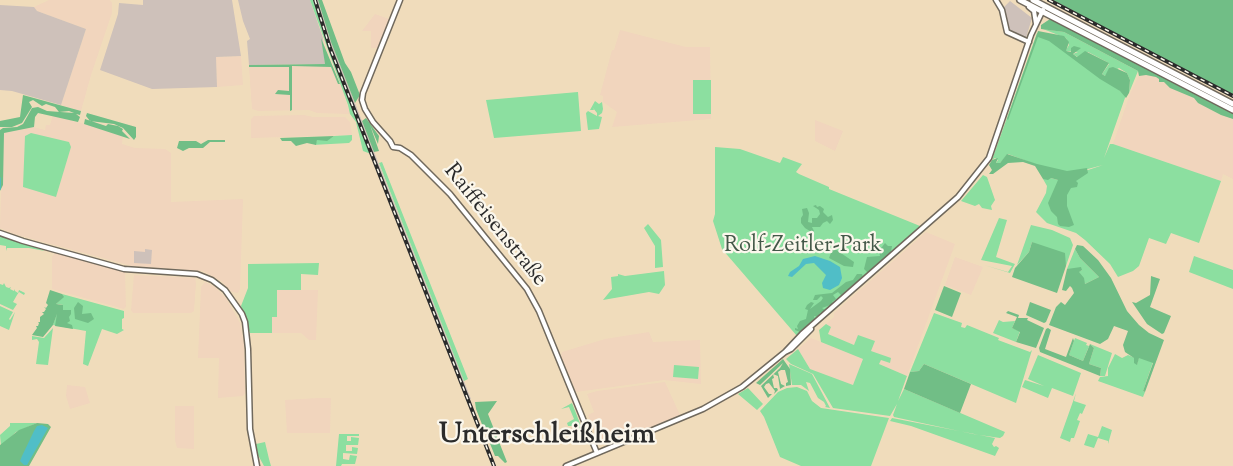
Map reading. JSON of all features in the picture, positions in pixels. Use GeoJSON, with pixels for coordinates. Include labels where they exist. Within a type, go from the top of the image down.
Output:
{"type":"FeatureCollection","features":[{"type":"Feature","properties":{"kind":"main road","name":"Raiffeisenstraße"},"geometry":{"type":"LineString","coordinates":[[400,0],[363,93],[365,109],[393,147],[400,148],[411,155],[451,195],[527,289],[539,311],[597,453]]}},
{"type":"Feature","properties":{"kind":"main road"},"geometry":{"type":"LineString","coordinates":[[996,0],[1002,10],[1006,32],[1029,42]]}},
{"type":"Feature","properties":{"kind":"main road"},"geometry":{"type":"LineString","coordinates":[[1020,0],[1031,8],[1036,25]]}},
{"type":"Feature","properties":{"kind":"main road"},"geometry":{"type":"LineString","coordinates":[[1020,0],[1233,104]]}},
{"type":"Feature","properties":{"kind":"main road"},"geometry":{"type":"LineString","coordinates":[[1033,0],[1044,10],[1233,110]]}},
{"type":"Feature","properties":{"kind":"main road"},"geometry":{"type":"LineString","coordinates":[[1035,17],[1044,10]]}},
{"type":"Feature","properties":{"kind":"main road"},"geometry":{"type":"LineString","coordinates":[[566,466],[720,401],[751,380],[958,197],[981,170],[993,148],[1029,42],[1044,10]]}},
{"type":"Feature","properties":{"kind":"main road"},"geometry":{"type":"LineString","coordinates":[[0,233],[128,270],[197,274],[220,286],[242,314],[246,328],[251,439],[257,466]]}},
{"type":"Feature","properties":{"kind":"shaded area"},"geometry":{"type":"Polygon","coordinates":[[[49,0],[110,0],[112,3],[112,13],[81,111],[61,105],[86,29],[37,11],[34,7],[49,0]]]}},
{"type":"Feature","properties":{"kind":"shaded area"},"geometry":{"type":"Polygon","coordinates":[[[143,0],[232,0],[241,56],[216,57],[217,87],[152,89],[100,70],[118,14],[119,3],[143,5],[143,0]]]}},
{"type":"Feature","properties":{"kind":"shaded area"},"geometry":{"type":"Polygon","coordinates":[[[238,0],[310,0],[323,38],[325,64],[249,65],[247,41],[250,39],[238,0]]]}},
{"type":"Feature","properties":{"kind":"shaded area"},"geometry":{"type":"Polygon","coordinates":[[[313,0],[318,0],[331,42],[471,399],[467,400],[329,47],[313,0]]]}},
{"type":"Feature","properties":{"kind":"shaded area"},"geometry":{"type":"Polygon","coordinates":[[[1010,1],[1032,18],[1026,38],[1009,32],[1006,27],[1003,8],[1010,1]]]}},
{"type":"Feature","properties":{"kind":"shaded area"},"geometry":{"type":"Polygon","coordinates":[[[0,5],[34,7],[37,11],[86,29],[61,105],[12,91],[0,90],[0,5]]]}},
{"type":"Feature","properties":{"kind":"shaded area"},"geometry":{"type":"Polygon","coordinates":[[[375,14],[389,19],[379,48],[371,48],[371,31],[362,31],[375,14]]]}},
{"type":"Feature","properties":{"kind":"shaded area"},"geometry":{"type":"Polygon","coordinates":[[[620,30],[686,47],[710,47],[711,119],[612,127],[617,112],[603,102],[603,96],[600,95],[620,30]]]}},
{"type":"Feature","properties":{"kind":"shaded area"},"geometry":{"type":"Polygon","coordinates":[[[241,56],[243,85],[217,87],[216,57],[241,56]]]}},
{"type":"Feature","properties":{"kind":"shaded area"},"geometry":{"type":"Polygon","coordinates":[[[249,67],[331,67],[340,84],[350,114],[317,113],[309,110],[258,111],[252,109],[249,67]]]}},
{"type":"Feature","properties":{"kind":"shaded area"},"geometry":{"type":"Polygon","coordinates":[[[1142,69],[1233,119],[1233,179],[1223,174],[1221,181],[1113,144],[1130,94],[1142,69]]]}},
{"type":"Feature","properties":{"kind":"shaded area"},"geometry":{"type":"Polygon","coordinates":[[[53,115],[123,135],[122,144],[135,148],[165,149],[171,153],[171,202],[243,199],[238,293],[232,292],[221,281],[203,271],[132,266],[14,234],[0,228],[3,133],[33,127],[45,130],[46,125],[50,125],[53,115]]]}},
{"type":"Feature","properties":{"kind":"shaded area"},"geometry":{"type":"Polygon","coordinates":[[[254,116],[345,117],[350,122],[352,135],[251,138],[251,119],[254,116]]]}},
{"type":"Feature","properties":{"kind":"shaded area"},"geometry":{"type":"Polygon","coordinates":[[[815,120],[843,131],[835,151],[815,141],[815,120]]]}},
{"type":"Feature","properties":{"kind":"shaded area"},"geometry":{"type":"Polygon","coordinates":[[[926,232],[955,244],[907,376],[878,364],[881,360],[828,334],[826,324],[834,317],[834,313],[926,232]]]}},
{"type":"Feature","properties":{"kind":"shaded area"},"geometry":{"type":"Polygon","coordinates":[[[145,249],[152,250],[151,264],[134,263],[134,251],[145,252],[145,249]]]}},
{"type":"Feature","properties":{"kind":"shaded area"},"geometry":{"type":"Polygon","coordinates":[[[55,253],[125,272],[126,307],[124,309],[52,289],[52,257],[55,253]]]}},
{"type":"Feature","properties":{"kind":"shaded area"},"geometry":{"type":"Polygon","coordinates":[[[955,257],[983,267],[971,295],[945,285],[955,257]]]}},
{"type":"Feature","properties":{"kind":"shaded area"},"geometry":{"type":"Polygon","coordinates":[[[134,275],[195,278],[194,311],[191,313],[133,313],[131,310],[134,275]]]}},
{"type":"Feature","properties":{"kind":"shaded area"},"geometry":{"type":"Polygon","coordinates":[[[205,282],[215,287],[226,298],[240,323],[244,343],[245,393],[243,396],[218,398],[219,358],[198,358],[201,287],[205,282]]]}},
{"type":"Feature","properties":{"kind":"shaded area"},"geometry":{"type":"Polygon","coordinates":[[[277,290],[318,290],[316,340],[309,340],[301,333],[272,333],[272,317],[277,317],[277,290]]]}},
{"type":"Feature","properties":{"kind":"shaded area"},"geometry":{"type":"Polygon","coordinates":[[[649,332],[653,342],[700,340],[701,384],[664,380],[576,392],[561,356],[562,352],[605,339],[649,332]]]}},
{"type":"Feature","properties":{"kind":"shaded area"},"geometry":{"type":"Polygon","coordinates":[[[811,338],[863,359],[853,386],[810,369],[798,349],[811,338]]]}},
{"type":"Feature","properties":{"kind":"shaded area"},"geometry":{"type":"Polygon","coordinates":[[[665,382],[680,415],[618,441],[600,445],[588,415],[594,412],[587,394],[665,382]]]}},
{"type":"Feature","properties":{"kind":"shaded area"},"geometry":{"type":"Polygon","coordinates":[[[67,385],[85,387],[90,403],[70,409],[66,396],[67,385]]]}},
{"type":"Feature","properties":{"kind":"shaded area"},"geometry":{"type":"Polygon","coordinates":[[[331,398],[330,433],[287,433],[285,400],[331,398]]]}},
{"type":"Feature","properties":{"kind":"shaded area"},"geometry":{"type":"Polygon","coordinates":[[[175,406],[194,406],[194,449],[177,448],[175,406]]]}},
{"type":"Feature","properties":{"kind":"green space"},"geometry":{"type":"Polygon","coordinates":[[[310,0],[313,0],[325,37],[371,154],[363,151],[356,122],[350,114],[310,0]]]}},
{"type":"Feature","properties":{"kind":"green space"},"geometry":{"type":"Polygon","coordinates":[[[318,0],[322,0],[345,63],[360,95],[355,103],[331,42],[318,0]]]}},
{"type":"Feature","properties":{"kind":"green space"},"geometry":{"type":"Polygon","coordinates":[[[1053,0],[1233,0],[1233,97],[1053,0]]]}},
{"type":"Feature","properties":{"kind":"green space"},"geometry":{"type":"Polygon","coordinates":[[[1050,19],[1233,113],[1233,119],[1170,88],[1164,82],[1159,82],[1156,77],[1139,76],[1138,71],[1064,32],[1041,29],[1041,25],[1050,19]]]}},
{"type":"Feature","properties":{"kind":"green space"},"geometry":{"type":"Polygon","coordinates":[[[1043,29],[1064,32],[1138,71],[1129,93],[1130,80],[1127,73],[1119,68],[1105,76],[1102,74],[1109,64],[1107,62],[1088,52],[1079,58],[1073,54],[1078,52],[1066,51],[1126,95],[1104,158],[1110,144],[1113,144],[1221,181],[1199,243],[1171,233],[1166,244],[1149,238],[1139,266],[1118,277],[1110,264],[1085,240],[1076,233],[1047,223],[1036,212],[1046,193],[1047,186],[1043,179],[1058,180],[1103,165],[1069,174],[1051,170],[1008,154],[1000,163],[996,163],[998,160],[995,158],[992,160],[1037,33],[1066,50],[1069,45],[1066,38],[1043,29]]]}},
{"type":"Feature","properties":{"kind":"green space"},"geometry":{"type":"Polygon","coordinates":[[[1038,31],[1064,36],[1069,42],[1066,51],[1071,52],[1074,46],[1081,48],[1073,54],[1077,57],[1085,51],[1109,63],[1102,74],[1105,76],[1109,68],[1113,67],[1127,73],[1130,80],[1129,93],[1126,98],[1120,91],[1049,41],[1038,37],[1008,120],[1038,31]]]}},
{"type":"Feature","properties":{"kind":"green space"},"geometry":{"type":"Polygon","coordinates":[[[321,38],[340,84],[331,67],[292,66],[292,110],[290,111],[290,95],[275,94],[278,90],[289,91],[289,67],[249,67],[249,65],[325,64],[321,38]]]}},
{"type":"Feature","properties":{"kind":"green space"},"geometry":{"type":"Polygon","coordinates":[[[693,80],[711,80],[711,114],[693,114],[693,80]]]}},
{"type":"Feature","properties":{"kind":"green space"},"geometry":{"type":"Polygon","coordinates":[[[578,92],[581,131],[494,138],[486,100],[578,92]]]}},
{"type":"Feature","properties":{"kind":"green space"},"geometry":{"type":"Polygon","coordinates":[[[23,95],[81,111],[80,115],[76,114],[80,117],[78,122],[38,113],[34,127],[4,133],[3,185],[0,191],[0,130],[17,127],[23,124],[32,108],[38,107],[47,111],[59,112],[55,107],[46,104],[42,106],[33,100],[29,102],[32,107],[22,123],[12,127],[0,127],[0,121],[20,117],[23,95]]]}},
{"type":"Feature","properties":{"kind":"green space"},"geometry":{"type":"Polygon","coordinates":[[[595,101],[599,104],[602,102],[602,113],[598,116],[602,117],[599,129],[588,130],[586,113],[588,111],[597,116],[597,113],[593,108],[594,110],[590,110],[595,101]]]}},
{"type":"Feature","properties":{"kind":"green space"},"geometry":{"type":"Polygon","coordinates":[[[87,113],[136,127],[136,137],[134,140],[123,128],[114,124],[90,121],[86,116],[87,113]]]}},
{"type":"Feature","properties":{"kind":"green space"},"geometry":{"type":"Polygon","coordinates":[[[366,118],[379,136],[378,144],[370,125],[379,151],[374,152],[362,121],[366,118]]]}},
{"type":"Feature","properties":{"kind":"green space"},"geometry":{"type":"Polygon","coordinates":[[[85,119],[106,126],[108,124],[118,126],[130,139],[84,124],[85,119]]]}},
{"type":"Feature","properties":{"kind":"green space"},"geometry":{"type":"Polygon","coordinates":[[[31,133],[69,142],[71,147],[56,197],[23,187],[25,136],[31,133]]]}},
{"type":"Feature","properties":{"kind":"green space"},"geometry":{"type":"Polygon","coordinates":[[[352,135],[349,143],[315,145],[317,140],[352,135]]]}},
{"type":"Feature","properties":{"kind":"green space"},"geometry":{"type":"Polygon","coordinates":[[[334,136],[327,141],[317,140],[316,145],[307,143],[296,146],[291,141],[282,141],[280,138],[334,136]]]}},
{"type":"Feature","properties":{"kind":"green space"},"geometry":{"type":"Polygon","coordinates":[[[208,140],[225,140],[225,142],[210,142],[203,148],[189,148],[183,151],[177,148],[179,141],[196,141],[201,144],[208,140]]]}},
{"type":"Feature","properties":{"kind":"green space","name":"Rolf-Zeitler-Park"},"geometry":{"type":"Polygon","coordinates":[[[715,147],[740,149],[780,163],[783,157],[802,164],[796,172],[799,174],[829,189],[920,226],[797,336],[722,249],[713,221],[715,214],[715,147]]]}},
{"type":"Feature","properties":{"kind":"green space"},"geometry":{"type":"Polygon","coordinates":[[[1007,154],[1067,171],[1087,168],[1088,173],[1076,181],[1077,187],[1071,188],[1067,195],[1067,206],[1074,225],[1069,227],[1058,224],[1057,217],[1051,211],[1048,203],[1058,180],[1043,179],[1035,166],[1023,162],[1008,163],[993,174],[989,174],[992,170],[989,165],[992,160],[998,158],[996,163],[1000,163],[1007,154]]]}},
{"type":"Feature","properties":{"kind":"green space"},"geometry":{"type":"Polygon","coordinates":[[[382,162],[468,379],[464,381],[379,163],[382,162]]]}},
{"type":"Feature","properties":{"kind":"green space"},"geometry":{"type":"Polygon","coordinates":[[[983,175],[987,177],[995,200],[991,206],[992,210],[982,208],[979,204],[975,206],[961,201],[983,175]]]}},
{"type":"Feature","properties":{"kind":"green space"},"geometry":{"type":"Polygon","coordinates":[[[813,206],[824,209],[823,212],[828,217],[832,215],[833,220],[830,224],[827,221],[820,227],[812,227],[813,233],[801,223],[801,218],[802,209],[807,208],[808,222],[812,223],[812,218],[817,218],[820,214],[819,210],[813,206]]]}},
{"type":"Feature","properties":{"kind":"green space"},"geometry":{"type":"Polygon","coordinates":[[[999,218],[1007,220],[996,257],[1015,264],[1010,273],[984,265],[1008,272],[1012,266],[981,260],[999,218]]]}},
{"type":"Feature","properties":{"kind":"green space"},"geometry":{"type":"Polygon","coordinates":[[[648,224],[661,240],[663,267],[655,268],[655,246],[644,228],[648,224]]]}},
{"type":"Feature","properties":{"kind":"green space"},"geometry":{"type":"Polygon","coordinates":[[[1031,225],[1052,230],[1070,238],[1073,245],[1066,266],[1064,260],[1032,242],[1029,252],[1017,265],[1031,225]]]}},
{"type":"Feature","properties":{"kind":"green space"},"geometry":{"type":"Polygon","coordinates":[[[0,235],[45,251],[7,248],[6,251],[6,246],[0,245],[0,235]]]}},
{"type":"Feature","properties":{"kind":"green space"},"geometry":{"type":"Polygon","coordinates":[[[1032,242],[1065,253],[1066,266],[1057,293],[1012,277],[1015,268],[1029,252],[1032,242]]]}},
{"type":"Feature","properties":{"kind":"green space"},"geometry":{"type":"Polygon","coordinates":[[[885,243],[892,246],[891,252],[868,273],[864,269],[867,257],[880,256],[879,251],[885,243]]]}},
{"type":"Feature","properties":{"kind":"green space"},"geometry":{"type":"Polygon","coordinates":[[[1077,245],[1083,246],[1098,260],[1111,278],[1127,311],[1139,325],[1164,340],[1145,392],[1143,391],[1153,363],[1139,358],[1137,365],[1134,363],[1134,358],[1125,352],[1123,345],[1128,331],[1114,326],[1108,339],[1100,344],[1049,325],[1056,307],[1061,302],[1065,305],[1074,293],[1070,286],[1066,291],[1062,290],[1067,269],[1081,267],[1082,270],[1079,272],[1085,284],[1099,277],[1080,258],[1075,249],[1077,245]]]}},
{"type":"Feature","properties":{"kind":"green space"},"geometry":{"type":"Polygon","coordinates":[[[835,249],[854,262],[853,267],[844,266],[829,258],[832,250],[835,249]]]}},
{"type":"Feature","properties":{"kind":"green space"},"geometry":{"type":"Polygon","coordinates":[[[1075,249],[1080,258],[1099,277],[1085,284],[1078,272],[1082,270],[1067,269],[1075,249]]]}},
{"type":"Feature","properties":{"kind":"green space"},"geometry":{"type":"Polygon","coordinates":[[[1194,256],[1233,270],[1233,289],[1189,272],[1194,256]]]}},
{"type":"Feature","properties":{"kind":"green space"},"geometry":{"type":"Polygon","coordinates":[[[319,263],[318,275],[301,274],[301,290],[277,290],[277,317],[272,317],[272,333],[250,333],[241,306],[248,288],[248,264],[319,263]]]}},
{"type":"Feature","properties":{"kind":"green space"},"geometry":{"type":"Polygon","coordinates":[[[664,271],[665,285],[659,294],[649,292],[603,300],[612,289],[611,277],[618,276],[618,274],[625,276],[664,271]]]}},
{"type":"Feature","properties":{"kind":"green space"},"geometry":{"type":"Polygon","coordinates":[[[857,274],[862,274],[863,277],[842,296],[838,292],[833,295],[836,299],[832,302],[833,304],[822,308],[825,310],[818,317],[814,316],[815,320],[800,332],[795,330],[795,328],[798,329],[800,321],[806,319],[807,305],[814,303],[810,309],[823,298],[821,296],[813,300],[815,295],[832,293],[846,282],[853,280],[857,274]]]}},
{"type":"Feature","properties":{"kind":"green space"},"geometry":{"type":"Polygon","coordinates":[[[1151,276],[1160,279],[1150,307],[1171,316],[1162,334],[1147,324],[1132,302],[1136,303],[1150,295],[1151,276]]]}},
{"type":"Feature","properties":{"kind":"green space"},"geometry":{"type":"Polygon","coordinates":[[[4,283],[6,287],[11,287],[10,289],[14,291],[15,289],[18,293],[19,290],[25,293],[24,295],[19,292],[13,302],[17,304],[13,310],[0,304],[0,284],[4,283]]]}},
{"type":"Feature","properties":{"kind":"green space"},"geometry":{"type":"Polygon","coordinates":[[[944,286],[961,293],[952,317],[935,310],[944,286]]]}},
{"type":"Feature","properties":{"kind":"green space"},"geometry":{"type":"Polygon","coordinates":[[[50,290],[64,297],[56,304],[63,305],[63,310],[71,310],[70,321],[67,323],[72,325],[73,329],[55,326],[57,314],[53,325],[43,337],[32,335],[40,322],[40,317],[44,314],[42,312],[46,309],[44,307],[48,305],[46,303],[50,290]]]}},
{"type":"Feature","properties":{"kind":"green space"},"geometry":{"type":"Polygon","coordinates":[[[62,294],[124,311],[122,329],[124,330],[117,334],[102,329],[88,366],[83,364],[86,331],[53,325],[57,313],[63,308],[63,305],[55,305],[63,297],[62,294]]]}},
{"type":"Feature","properties":{"kind":"green space"},"geometry":{"type":"Polygon","coordinates":[[[78,302],[83,306],[82,314],[91,313],[94,319],[88,323],[75,319],[74,308],[78,302]]]}},
{"type":"Feature","properties":{"kind":"green space"},"geometry":{"type":"Polygon","coordinates":[[[1030,302],[1051,310],[1046,322],[1026,315],[1030,302]]]}},
{"type":"Feature","properties":{"kind":"green space"},"geometry":{"type":"Polygon","coordinates":[[[0,306],[13,312],[10,320],[15,312],[9,330],[0,326],[0,306]]]}},
{"type":"Feature","properties":{"kind":"green space"},"geometry":{"type":"Polygon","coordinates":[[[1008,311],[1019,315],[1018,318],[1028,318],[1027,320],[1044,328],[1036,348],[1016,342],[1020,332],[1012,328],[1017,317],[1006,313],[1008,311]]]}},
{"type":"Feature","properties":{"kind":"green space"},"geometry":{"type":"Polygon","coordinates":[[[934,313],[962,323],[961,327],[965,328],[967,325],[999,338],[998,340],[1030,352],[1032,350],[1016,403],[924,364],[919,371],[910,372],[934,313]]]}},
{"type":"Feature","properties":{"kind":"green space"},"geometry":{"type":"Polygon","coordinates":[[[999,320],[1015,321],[1012,328],[1020,331],[1016,342],[993,333],[999,320]]]}},
{"type":"Feature","properties":{"kind":"green space"},"geometry":{"type":"Polygon","coordinates":[[[826,324],[831,327],[828,334],[854,345],[858,335],[875,341],[871,351],[891,358],[890,363],[881,360],[879,364],[907,376],[898,401],[904,389],[1005,432],[1003,436],[1000,438],[973,434],[894,417],[897,404],[890,416],[833,408],[813,374],[791,364],[786,359],[798,349],[810,369],[853,385],[863,359],[821,342],[819,330],[826,324]]]}},
{"type":"Feature","properties":{"kind":"green space"},"geometry":{"type":"Polygon","coordinates":[[[53,328],[48,365],[36,364],[39,342],[37,339],[32,340],[32,336],[44,338],[53,328]]]}},
{"type":"Feature","properties":{"kind":"green space"},"geometry":{"type":"Polygon","coordinates":[[[1048,328],[1051,330],[1045,349],[1066,357],[1073,338],[1069,355],[1083,361],[1090,344],[1094,348],[1089,364],[1101,368],[1100,376],[1040,352],[1039,348],[1048,328]]]}},
{"type":"Feature","properties":{"kind":"green space"},"geometry":{"type":"Polygon","coordinates":[[[1075,338],[1089,346],[1083,361],[1069,355],[1075,338]]]}},
{"type":"Feature","properties":{"kind":"green space"},"geometry":{"type":"Polygon","coordinates":[[[1090,344],[1112,353],[1105,376],[1100,376],[1101,368],[1089,364],[1094,348],[1090,344]]]}},
{"type":"Feature","properties":{"kind":"green space"},"geometry":{"type":"Polygon","coordinates":[[[1115,354],[1122,358],[1128,355],[1135,358],[1137,364],[1139,357],[1153,362],[1143,397],[1098,381],[1100,377],[1108,376],[1108,368],[1115,354]]]}},
{"type":"Feature","properties":{"kind":"green space"},"geometry":{"type":"Polygon","coordinates":[[[1038,355],[1081,373],[1073,396],[1052,388],[1048,398],[1022,387],[1025,380],[1044,386],[1028,379],[1038,355]]]}},
{"type":"Feature","properties":{"kind":"green space"},"geometry":{"type":"Polygon","coordinates":[[[783,359],[790,369],[791,385],[786,386],[788,382],[785,370],[778,372],[781,384],[785,386],[780,389],[778,376],[773,374],[783,363],[760,385],[756,383],[783,359]]]}},
{"type":"Feature","properties":{"kind":"green space"},"geometry":{"type":"Polygon","coordinates":[[[789,364],[812,374],[830,408],[825,407],[824,402],[818,398],[810,383],[806,382],[809,391],[801,385],[792,385],[789,364]]]}},
{"type":"Feature","properties":{"kind":"green space"},"geometry":{"type":"Polygon","coordinates":[[[924,364],[971,384],[960,413],[904,389],[910,372],[919,371],[924,364]]]}},
{"type":"Feature","properties":{"kind":"green space"},"geometry":{"type":"Polygon","coordinates":[[[674,365],[699,367],[698,379],[673,377],[674,365]]]}},
{"type":"Feature","properties":{"kind":"green space"},"geometry":{"type":"Polygon","coordinates":[[[773,375],[774,388],[778,390],[774,394],[775,391],[769,383],[766,384],[764,387],[769,394],[772,394],[768,398],[761,386],[773,375]]]}},
{"type":"Feature","properties":{"kind":"green space"},"geometry":{"type":"Polygon","coordinates":[[[797,387],[807,391],[812,401],[821,408],[889,418],[871,466],[801,466],[780,457],[760,411],[778,392],[797,387]]]}},
{"type":"Feature","properties":{"kind":"green space"},"geometry":{"type":"Polygon","coordinates":[[[748,388],[763,404],[757,410],[738,394],[748,388]]]}},
{"type":"Feature","properties":{"kind":"green space"},"geometry":{"type":"Polygon","coordinates":[[[1076,393],[1074,401],[1086,405],[1082,414],[1080,413],[1077,420],[1080,421],[1074,438],[1071,438],[1070,442],[1060,438],[1076,393]]]}},
{"type":"Feature","properties":{"kind":"green space"},"geometry":{"type":"Polygon","coordinates":[[[497,401],[488,414],[507,462],[505,463],[495,456],[489,441],[493,434],[490,431],[485,432],[475,402],[497,401]]]}},
{"type":"Feature","properties":{"kind":"green space"},"geometry":{"type":"Polygon","coordinates":[[[572,403],[585,436],[576,435],[574,426],[568,426],[567,423],[574,419],[569,407],[561,409],[572,403]]]}},
{"type":"Feature","properties":{"kind":"green space"},"geometry":{"type":"Polygon","coordinates":[[[892,418],[995,438],[992,444],[999,448],[995,456],[911,426],[890,421],[892,418]]]}},
{"type":"Feature","properties":{"kind":"green space"},"geometry":{"type":"Polygon","coordinates":[[[10,423],[37,423],[16,432],[1,446],[0,435],[10,426],[10,423]]]}},
{"type":"Feature","properties":{"kind":"green space"},"geometry":{"type":"Polygon","coordinates":[[[37,423],[48,424],[51,427],[29,466],[0,466],[0,445],[19,430],[37,423]]]}},
{"type":"Feature","properties":{"kind":"green space"},"geometry":{"type":"Polygon","coordinates":[[[1102,426],[1112,430],[1108,444],[1108,441],[1098,438],[1094,448],[1084,445],[1088,434],[1098,437],[1102,426]]]}},
{"type":"Feature","properties":{"kind":"green space"},"geometry":{"type":"Polygon","coordinates":[[[339,434],[359,434],[359,436],[347,436],[347,441],[351,441],[351,437],[359,438],[358,445],[346,445],[346,451],[352,451],[352,447],[358,448],[357,454],[343,453],[343,459],[349,460],[350,455],[357,456],[355,464],[336,466],[339,434]]]}},
{"type":"Feature","properties":{"kind":"green space"},"geometry":{"type":"Polygon","coordinates":[[[265,442],[271,466],[264,466],[258,455],[256,444],[265,442]]]}},
{"type":"Feature","properties":{"kind":"water"},"geometry":{"type":"Polygon","coordinates":[[[815,256],[840,267],[842,278],[839,285],[830,290],[823,288],[822,283],[826,275],[814,263],[806,264],[792,277],[788,276],[803,259],[815,256]]]}},
{"type":"Feature","properties":{"kind":"water"},"geometry":{"type":"Polygon","coordinates":[[[42,425],[48,428],[27,465],[24,465],[20,461],[22,456],[37,426],[42,425]]]}},
{"type":"Feature","properties":{"kind":"waterway"},"geometry":{"type":"LineString","coordinates":[[0,178],[0,189]]}},
{"type":"Feature","properties":{"kind":"railway"},"geometry":{"type":"LineString","coordinates":[[315,0],[330,48],[494,466]]}},
{"type":"Feature","properties":{"kind":"railway"},"geometry":{"type":"LineString","coordinates":[[1049,0],[1233,96]]}},
{"type":"Feature","properties":{"kind":"district","name":"Unterschleißheim"},"geometry":{"type":"Point","coordinates":[547,437]}}]}
